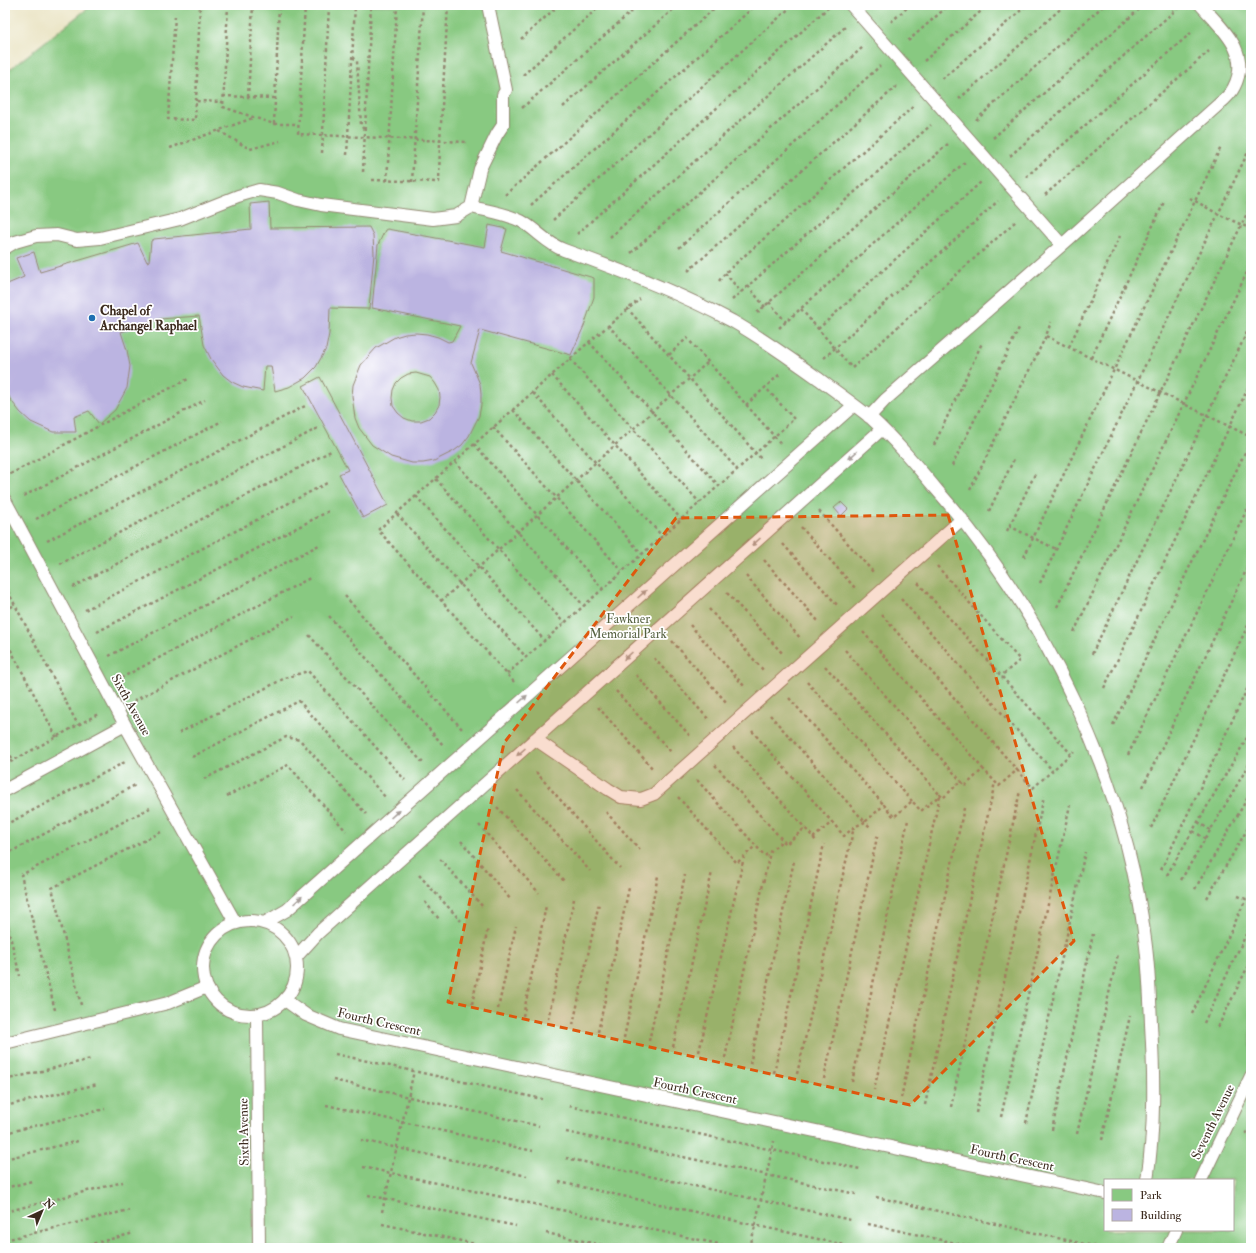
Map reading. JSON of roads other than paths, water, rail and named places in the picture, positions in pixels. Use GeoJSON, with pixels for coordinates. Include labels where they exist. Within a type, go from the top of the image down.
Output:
{"type":"FeatureCollection","features":[{"type":"Feature","properties":{"kind":"lane"},"geometry":{"type":"LineString","coordinates":[[471,207],[480,169],[496,134],[503,125],[503,95],[506,90],[488,5]]}},
{"type":"Feature","properties":{"kind":"lane"},"geometry":{"type":"LineString","coordinates":[[869,417],[885,400],[1062,245],[1218,105],[1234,86],[1239,68],[1239,55],[1232,41],[1200,5]]}},
{"type":"Feature","properties":{"kind":"lane"},"geometry":{"type":"LineString","coordinates":[[855,10],[878,34],[1062,245]]}},
{"type":"Feature","properties":{"kind":"lane"},"geometry":{"type":"LineString","coordinates":[[5,248],[15,242],[36,236],[57,235],[78,240],[100,238],[180,219],[238,196],[259,190],[278,193],[298,200],[321,205],[433,219],[456,216],[471,207],[502,214],[523,222],[560,248],[669,290],[741,327],[794,361],[869,417],[914,462],[962,519],[985,548],[1015,594],[1054,660],[1090,737],[1116,807],[1134,878],[1145,939],[1154,1070],[1153,1117],[1147,1179]]}},
{"type":"Feature","properties":{"kind":"lane"},"geometry":{"type":"LineString","coordinates":[[266,922],[287,910],[854,405]]}},
{"type":"Feature","properties":{"kind":"lane"},"geometry":{"type":"LineString","coordinates":[[297,956],[318,933],[882,429]]}},
{"type":"Feature","properties":{"kind":"lane","name":"Sixth Avenue"},"geometry":{"type":"LineString","coordinates":[[6,502],[166,800],[235,922]]}},
{"type":"Feature","properties":{"kind":"lane"},"geometry":{"type":"LineString","coordinates":[[535,739],[621,797],[641,799],[654,794],[759,702],[962,519]]}},
{"type":"Feature","properties":{"kind":"lane"},"geometry":{"type":"LineString","coordinates":[[5,790],[125,724]]}},
{"type":"Feature","properties":{"kind":"lane"},"geometry":{"type":"LineString","coordinates":[[250,920],[266,922],[280,930],[290,942],[297,956],[298,972],[294,987],[286,1000],[276,1008],[257,1017],[239,1014],[226,1008],[215,999],[207,987],[203,972],[204,956],[210,941],[221,930],[235,922],[250,920]]}},
{"type":"Feature","properties":{"kind":"lane"},"geometry":{"type":"LineString","coordinates":[[5,1043],[168,1003],[207,987]]}},
{"type":"Feature","properties":{"kind":"lane","name":"Fourth Crescent"},"geometry":{"type":"LineString","coordinates":[[286,1000],[306,1015],[339,1029],[1104,1193]]}},
{"type":"Feature","properties":{"kind":"lane","name":"Sixth Avenue"},"geometry":{"type":"LineString","coordinates":[[257,1017],[259,1248]]}},
{"type":"Feature","properties":{"kind":"lane","name":"Seventh Avenue"},"geometry":{"type":"LineString","coordinates":[[1201,1179],[1251,1076]]}},
{"type":"Feature","properties":{"kind":"lane"},"geometry":{"type":"LineString","coordinates":[[1168,1248],[1176,1231]]}},
{"type":"Feature","properties":{"kind":"place","name":"Chapel of Archangel Raphael"},"geometry":{"type":"Point","coordinates":[92,318]}},
{"type":"Feature","properties":{"kind":"park label","name":"Fawkner Memorial Park"},"geometry":{"type":"Point","coordinates":[628,626]}}]}
